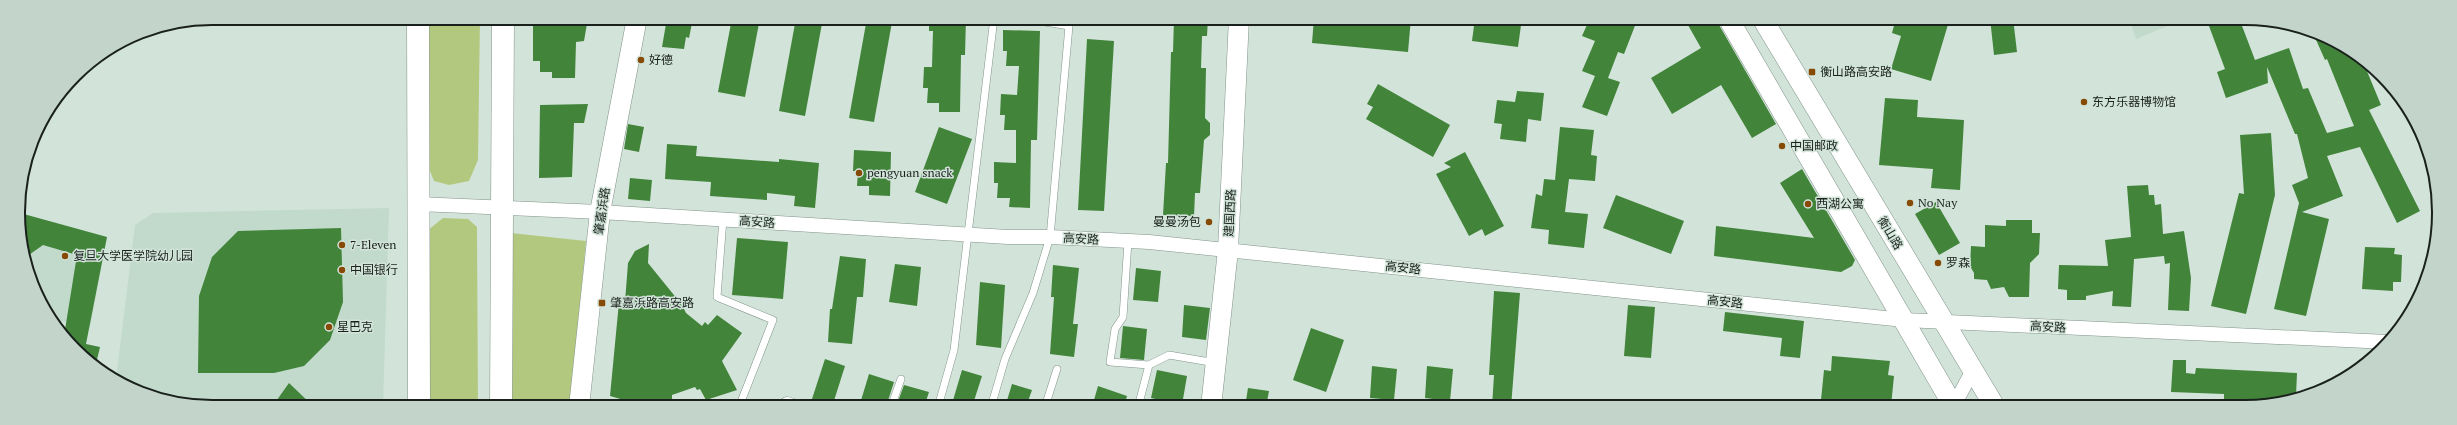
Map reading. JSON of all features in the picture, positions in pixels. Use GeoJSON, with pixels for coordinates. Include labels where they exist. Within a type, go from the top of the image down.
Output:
{"type":"FeatureCollection","features":[{"type":"Feature","properties":{"kind":"main road"},"geometry":{"type":"LineString","coordinates":[[418,25],[419,400]]}},
{"type":"Feature","properties":{"kind":"main road"},"geometry":{"type":"LineString","coordinates":[[500,400],[503,208],[503,25]]}},
{"type":"Feature","properties":{"kind":"main road","name":"肇嘉浜路"},"geometry":{"type":"LineString","coordinates":[[580,400],[600,212],[636,25]]}},
{"type":"Feature","properties":{"kind":"main road","name":"建国西路"},"geometry":{"type":"LineString","coordinates":[[1212,400],[1228,250],[1239,25]]}},
{"type":"Feature","properties":{"kind":"main road"},"geometry":{"type":"LineString","coordinates":[[1732,25],[1950,400]]}},
{"type":"Feature","properties":{"kind":"main road","name":"衡山路"},"geometry":{"type":"LineString","coordinates":[[1766,25],[1991,400]]}},
{"type":"Feature","properties":{"kind":"street","name":"高安路"},"geometry":{"type":"LineString","coordinates":[[418,204],[600,212],[969,235],[1128,241],[1904,320],[2380,342]]}},
{"type":"Feature","properties":{"kind":"street"},"geometry":{"type":"LineString","coordinates":[[1956,400],[1973,370]]}},
{"type":"Feature","properties":{"kind":"lane"},"geometry":{"type":"LineString","coordinates":[[940,400],[954,350],[993,25]]}},
{"type":"Feature","properties":{"kind":"lane"},"geometry":{"type":"LineString","coordinates":[[993,400],[1005,358],[1033,293],[1050,237],[1069,26],[1063,25]]}},
{"type":"Feature","properties":{"kind":"lane"},"geometry":{"type":"LineString","coordinates":[[723,220],[717,297],[773,320],[742,400]]}},
{"type":"Feature","properties":{"kind":"lane"},"geometry":{"type":"LineString","coordinates":[[1128,241],[1123,317],[1115,329],[1110,362],[1149,365],[1169,355],[1217,363]]}},
{"type":"Feature","properties":{"kind":"lane"},"geometry":{"type":"LineString","coordinates":[[1140,400],[1149,365]]}},
{"type":"Feature","properties":{"kind":"lane"},"geometry":{"type":"LineString","coordinates":[[1048,400],[1057,369]]}},
{"type":"Feature","properties":{"kind":"lane"},"geometry":{"type":"LineString","coordinates":[[894,400],[901,379]]}},
{"type":"Feature","properties":{"kind":"shaded area"},"geometry":{"type":"Polygon","coordinates":[[[2131,25],[2170,25],[2136,39],[2131,25]]]}},
{"type":"Feature","properties":{"kind":"shaded area"},"geometry":{"type":"Polygon","coordinates":[[[389,208],[383,400],[200,400],[164,394],[141,386],[117,374],[135,225],[153,213],[389,208]]]}},
{"type":"Feature","properties":{"kind":"shaded area","name":"复旦大学医学院幼儿园"},"geometry":{"type":"Polygon","coordinates":[[[25,214],[107,237],[90,327],[60,321],[50,306],[39,284],[31,261],[25,225],[25,214]]]}},
{"type":"Feature","properties":{"kind":"green space"},"geometry":{"type":"Polygon","coordinates":[[[428,25],[480,25],[478,160],[469,181],[449,185],[434,181],[426,161],[428,25]]]}},
{"type":"Feature","properties":{"kind":"green space"},"geometry":{"type":"Polygon","coordinates":[[[443,218],[468,219],[477,227],[478,400],[429,400],[427,231],[443,218]]]}},
{"type":"Feature","properties":{"kind":"green space"},"geometry":{"type":"Polygon","coordinates":[[[511,233],[586,241],[571,400],[508,400],[511,233]]]}},
{"type":"Feature","properties":{"kind":"building"},"geometry":{"type":"Polygon","coordinates":[[[533,25],[587,25],[584,41],[576,42],[575,78],[552,78],[552,72],[540,72],[540,61],[533,61],[533,25]]]}},
{"type":"Feature","properties":{"kind":"building"},"geometry":{"type":"Polygon","coordinates":[[[666,25],[692,25],[689,38],[686,37],[684,49],[662,47],[666,25]]]}},
{"type":"Feature","properties":{"kind":"building"},"geometry":{"type":"Polygon","coordinates":[[[731,25],[759,25],[745,97],[718,92],[731,25]]]}},
{"type":"Feature","properties":{"kind":"building"},"geometry":{"type":"Polygon","coordinates":[[[795,25],[822,25],[805,116],[779,111],[795,25]]]}},
{"type":"Feature","properties":{"kind":"building"},"geometry":{"type":"Polygon","coordinates":[[[866,25],[891,25],[874,122],[849,118],[866,25]]]}},
{"type":"Feature","properties":{"kind":"building"},"geometry":{"type":"Polygon","coordinates":[[[929,25],[966,25],[965,55],[961,55],[960,112],[939,112],[939,103],[927,103],[928,88],[923,88],[924,67],[932,67],[933,31],[929,31],[929,25]]]}},
{"type":"Feature","properties":{"kind":"building"},"geometry":{"type":"Polygon","coordinates":[[[1174,25],[1208,25],[1207,36],[1202,36],[1201,68],[1206,68],[1205,118],[1210,123],[1210,135],[1204,140],[1200,193],[1195,193],[1194,216],[1163,215],[1166,163],[1168,163],[1171,52],[1173,52],[1174,25]]]}},
{"type":"Feature","properties":{"kind":"building"},"geometry":{"type":"Polygon","coordinates":[[[1313,25],[1410,25],[1408,52],[1312,43],[1313,25]]]}},
{"type":"Feature","properties":{"kind":"building"},"geometry":{"type":"Polygon","coordinates":[[[1474,25],[1521,25],[1518,47],[1472,41],[1474,25]]]}},
{"type":"Feature","properties":{"kind":"building"},"geometry":{"type":"Polygon","coordinates":[[[1587,25],[1635,25],[1624,54],[1618,52],[1608,78],[1620,82],[1607,116],[1582,107],[1595,76],[1582,71],[1595,41],[1582,36],[1587,25]]]}},
{"type":"Feature","properties":{"kind":"building"},"geometry":{"type":"Polygon","coordinates":[[[1688,25],[1719,25],[1776,124],[1752,138],[1721,85],[1672,114],[1651,78],[1701,48],[1688,25]]]}},
{"type":"Feature","properties":{"kind":"building"},"geometry":{"type":"Polygon","coordinates":[[[1894,25],[1948,25],[1931,81],[1891,69],[1901,36],[1892,33],[1894,25]]]}},
{"type":"Feature","properties":{"kind":"building"},"geometry":{"type":"Polygon","coordinates":[[[1991,25],[2014,25],[2017,52],[1994,55],[1991,25]]]}},
{"type":"Feature","properties":{"kind":"building"},"geometry":{"type":"Polygon","coordinates":[[[2209,25],[2242,25],[2255,60],[2289,48],[2303,89],[2308,88],[2327,133],[2354,126],[2327,59],[2325,60],[2316,39],[2338,50],[2359,64],[2367,71],[2381,105],[2369,110],[2420,211],[2397,223],[2360,147],[2327,156],[2343,196],[2302,212],[2329,219],[2306,316],[2274,309],[2299,203],[2292,185],[2308,178],[2297,134],[2295,134],[2267,67],[2268,83],[2226,98],[2217,72],[2225,69],[2209,25]]]}},
{"type":"Feature","properties":{"kind":"building"},"geometry":{"type":"Polygon","coordinates":[[[1003,30],[1040,31],[1037,140],[1031,140],[1030,208],[1009,207],[1010,198],[997,198],[998,183],[994,183],[994,162],[1016,163],[1016,130],[1004,130],[1005,115],[1000,115],[1001,94],[1017,95],[1019,66],[1006,66],[1007,51],[1003,51],[1003,30]]]}},
{"type":"Feature","properties":{"kind":"building"},"geometry":{"type":"Polygon","coordinates":[[[1087,39],[1114,41],[1104,211],[1078,210],[1087,39]]]}},
{"type":"Feature","properties":{"kind":"building"},"geometry":{"type":"Polygon","coordinates":[[[1378,84],[1450,125],[1433,157],[1366,119],[1373,107],[1367,104],[1378,84]]]}},
{"type":"Feature","properties":{"kind":"building"},"geometry":{"type":"Polygon","coordinates":[[[1517,91],[1544,93],[1541,121],[1528,119],[1526,142],[1500,139],[1502,124],[1494,123],[1497,100],[1515,102],[1517,91]]]}},
{"type":"Feature","properties":{"kind":"building"},"geometry":{"type":"Polygon","coordinates":[[[1885,98],[1918,100],[1917,117],[1964,120],[1960,190],[1931,188],[1933,169],[1879,165],[1885,98]]]}},
{"type":"Feature","properties":{"kind":"building"},"geometry":{"type":"Polygon","coordinates":[[[588,104],[584,123],[574,123],[572,177],[539,178],[540,105],[588,104]]]}},
{"type":"Feature","properties":{"kind":"building"},"geometry":{"type":"Polygon","coordinates":[[[628,124],[644,127],[639,152],[624,149],[628,124]]]}},
{"type":"Feature","properties":{"kind":"building"},"geometry":{"type":"Polygon","coordinates":[[[939,127],[972,139],[947,204],[915,192],[939,127]]]}},
{"type":"Feature","properties":{"kind":"building"},"geometry":{"type":"Polygon","coordinates":[[[1560,127],[1594,130],[1591,155],[1597,156],[1595,181],[1569,179],[1565,212],[1588,214],[1584,248],[1548,244],[1549,230],[1531,228],[1536,194],[1542,196],[1544,179],[1555,180],[1560,127]]]}},
{"type":"Feature","properties":{"kind":"building"},"geometry":{"type":"Polygon","coordinates":[[[2271,133],[2275,195],[2246,314],[2211,306],[2239,193],[2244,194],[2240,135],[2271,133]]]}},
{"type":"Feature","properties":{"kind":"building"},"geometry":{"type":"Polygon","coordinates":[[[667,144],[697,146],[696,156],[779,162],[779,159],[819,163],[815,208],[794,206],[795,196],[767,193],[767,200],[710,196],[711,182],[665,179],[667,144]]]}},
{"type":"Feature","properties":{"kind":"building"},"geometry":{"type":"Polygon","coordinates":[[[854,150],[891,152],[890,196],[869,195],[869,186],[857,186],[858,171],[853,171],[854,150]]]}},
{"type":"Feature","properties":{"kind":"building"},"geometry":{"type":"Polygon","coordinates":[[[1465,152],[1504,226],[1485,236],[1482,229],[1469,236],[1436,174],[1451,167],[1444,163],[1465,152]]]}},
{"type":"Feature","properties":{"kind":"building","name":"西湖公寓"},"geometry":{"type":"Polygon","coordinates":[[[1802,169],[1855,260],[1852,266],[1841,272],[1714,256],[1716,226],[1814,238],[1780,183],[1802,169]]]}},
{"type":"Feature","properties":{"kind":"building"},"geometry":{"type":"Polygon","coordinates":[[[630,178],[652,180],[650,201],[628,199],[630,178]]]}},
{"type":"Feature","properties":{"kind":"building"},"geometry":{"type":"Polygon","coordinates":[[[2148,185],[2149,195],[2154,195],[2155,205],[2161,204],[2163,234],[2184,231],[2191,278],[2189,311],[2168,310],[2170,263],[2165,264],[2164,256],[2134,259],[2131,307],[2112,306],[2113,291],[2086,296],[2086,300],[2067,300],[2067,290],[2058,289],[2059,265],[2108,266],[2105,240],[2131,237],[2127,186],[2148,185]]]}},
{"type":"Feature","properties":{"kind":"building"},"geometry":{"type":"Polygon","coordinates":[[[1616,195],[1684,221],[1671,254],[1603,228],[1616,195]]]}},
{"type":"Feature","properties":{"kind":"building"},"geometry":{"type":"Polygon","coordinates":[[[1936,202],[1960,243],[1939,255],[1915,214],[1936,202]]]}},
{"type":"Feature","properties":{"kind":"building","name":"复旦大学医学院幼儿园"},"geometry":{"type":"Polygon","coordinates":[[[25,214],[107,237],[86,344],[100,347],[97,360],[80,345],[65,328],[77,255],[43,245],[30,254],[25,225],[25,214]]]}},
{"type":"Feature","properties":{"kind":"building"},"geometry":{"type":"Polygon","coordinates":[[[2006,220],[2032,220],[2032,233],[2040,233],[2039,254],[2030,263],[2029,297],[2009,297],[2004,287],[1991,289],[1987,280],[1974,279],[1974,273],[1970,266],[1971,246],[1985,247],[1985,225],[2006,226],[2006,220]]]}},
{"type":"Feature","properties":{"kind":"building"},"geometry":{"type":"Polygon","coordinates":[[[341,228],[343,302],[330,340],[304,366],[274,373],[198,373],[199,296],[212,257],[238,231],[341,228]]]}},
{"type":"Feature","properties":{"kind":"building"},"geometry":{"type":"Polygon","coordinates":[[[737,238],[788,242],[783,299],[732,295],[737,238]]]}},
{"type":"Feature","properties":{"kind":"building"},"geometry":{"type":"Polygon","coordinates":[[[649,244],[648,263],[682,305],[686,313],[702,326],[705,322],[708,325],[717,315],[742,333],[722,361],[737,390],[706,400],[700,389],[697,390],[695,387],[672,395],[672,400],[624,400],[610,396],[619,302],[625,302],[628,263],[635,251],[649,244]]]}},
{"type":"Feature","properties":{"kind":"building"},"geometry":{"type":"Polygon","coordinates":[[[2365,247],[2395,248],[2394,254],[2402,255],[2401,282],[2393,282],[2393,291],[2362,289],[2365,247]]]}},
{"type":"Feature","properties":{"kind":"building"},"geometry":{"type":"Polygon","coordinates":[[[840,256],[866,259],[863,297],[857,297],[852,344],[828,342],[830,309],[832,309],[840,256]]]}},
{"type":"Feature","properties":{"kind":"building"},"geometry":{"type":"Polygon","coordinates":[[[895,264],[921,267],[917,306],[889,302],[895,264]]]}},
{"type":"Feature","properties":{"kind":"building"},"geometry":{"type":"Polygon","coordinates":[[[1053,265],[1079,268],[1073,324],[1078,324],[1074,357],[1050,354],[1054,297],[1051,297],[1053,265]]]}},
{"type":"Feature","properties":{"kind":"building"},"geometry":{"type":"Polygon","coordinates":[[[1136,268],[1161,271],[1158,302],[1133,300],[1136,268]]]}},
{"type":"Feature","properties":{"kind":"building"},"geometry":{"type":"Polygon","coordinates":[[[980,282],[1005,285],[1001,348],[976,345],[980,282]]]}},
{"type":"Feature","properties":{"kind":"building"},"geometry":{"type":"Polygon","coordinates":[[[1494,291],[1520,293],[1512,400],[1492,400],[1494,375],[1489,375],[1494,291]]]}},
{"type":"Feature","properties":{"kind":"building"},"geometry":{"type":"Polygon","coordinates":[[[1184,305],[1210,308],[1206,340],[1182,337],[1184,305]]]}},
{"type":"Feature","properties":{"kind":"building"},"geometry":{"type":"Polygon","coordinates":[[[1628,305],[1655,307],[1651,358],[1624,356],[1628,305]]]}},
{"type":"Feature","properties":{"kind":"building"},"geometry":{"type":"Polygon","coordinates":[[[1725,312],[1804,321],[1800,358],[1780,356],[1782,338],[1723,331],[1725,312]]]}},
{"type":"Feature","properties":{"kind":"building"},"geometry":{"type":"Polygon","coordinates":[[[1123,326],[1147,329],[1144,360],[1120,358],[1123,326]]]}},
{"type":"Feature","properties":{"kind":"building"},"geometry":{"type":"Polygon","coordinates":[[[1311,328],[1344,340],[1326,392],[1293,380],[1311,328]]]}},
{"type":"Feature","properties":{"kind":"building"},"geometry":{"type":"Polygon","coordinates":[[[1832,356],[1890,361],[1888,375],[1894,376],[1892,400],[1821,400],[1824,370],[1831,371],[1832,356]]]}},
{"type":"Feature","properties":{"kind":"building"},"geometry":{"type":"Polygon","coordinates":[[[825,359],[845,366],[834,400],[812,399],[825,359]]]}},
{"type":"Feature","properties":{"kind":"building"},"geometry":{"type":"Polygon","coordinates":[[[2173,360],[2186,360],[2186,373],[2195,374],[2196,368],[2297,373],[2296,393],[2257,400],[2224,400],[2224,394],[2171,392],[2173,360]]]}},
{"type":"Feature","properties":{"kind":"building"},"geometry":{"type":"Polygon","coordinates":[[[1372,366],[1397,369],[1394,400],[1370,398],[1372,366]]]}},
{"type":"Feature","properties":{"kind":"building"},"geometry":{"type":"Polygon","coordinates":[[[1427,366],[1453,369],[1450,400],[1425,398],[1427,366]]]}},
{"type":"Feature","properties":{"kind":"building"},"geometry":{"type":"Polygon","coordinates":[[[962,370],[982,376],[974,400],[953,400],[962,370]]]}},
{"type":"Feature","properties":{"kind":"building"},"geometry":{"type":"Polygon","coordinates":[[[1157,370],[1187,376],[1183,400],[1160,400],[1151,398],[1157,370]]]}},
{"type":"Feature","properties":{"kind":"building"},"geometry":{"type":"Polygon","coordinates":[[[869,374],[894,382],[888,400],[861,400],[869,374]]]}},
{"type":"Feature","properties":{"kind":"building"},"geometry":{"type":"Polygon","coordinates":[[[289,383],[307,400],[277,400],[289,383]]]}},
{"type":"Feature","properties":{"kind":"building"},"geometry":{"type":"Polygon","coordinates":[[[1012,384],[1032,390],[1028,400],[1007,400],[1012,384]]]}},
{"type":"Feature","properties":{"kind":"building"},"geometry":{"type":"Polygon","coordinates":[[[904,385],[929,392],[926,400],[899,400],[904,385]]]}},
{"type":"Feature","properties":{"kind":"building"},"geometry":{"type":"Polygon","coordinates":[[[1098,386],[1127,396],[1126,400],[1094,400],[1098,386]]]}},
{"type":"Feature","properties":{"kind":"building"},"geometry":{"type":"Polygon","coordinates":[[[1248,388],[1269,391],[1267,400],[1246,400],[1248,388]]]}},
{"type":"Feature","properties":{"kind":"place","name":"好德"},"geometry":{"type":"Point","coordinates":[641,60]}},
{"type":"Feature","properties":{"kind":"place","name":"衡山路高安路"},"geometry":{"type":"Point","coordinates":[1812,72]}},
{"type":"Feature","properties":{"kind":"place","name":"东方乐器博物馆"},"geometry":{"type":"Point","coordinates":[2084,102]}},
{"type":"Feature","properties":{"kind":"place","name":"中国邮政"},"geometry":{"type":"Point","coordinates":[1782,146]}},
{"type":"Feature","properties":{"kind":"place","name":"pengyuan snack"},"geometry":{"type":"Point","coordinates":[859,173]}},
{"type":"Feature","properties":{"kind":"place","name":"No Nay"},"geometry":{"type":"Point","coordinates":[1910,203]}},
{"type":"Feature","properties":{"kind":"place","name":"西湖公寓"},"geometry":{"type":"Point","coordinates":[1808,204]}},
{"type":"Feature","properties":{"kind":"place","name":"曼曼汤包"},"geometry":{"type":"Point","coordinates":[1209,222]}},
{"type":"Feature","properties":{"kind":"place","name":"7-Eleven"},"geometry":{"type":"Point","coordinates":[342,245]}},
{"type":"Feature","properties":{"kind":"place","name":"复旦大学医学院幼儿园"},"geometry":{"type":"Point","coordinates":[65,256]}},
{"type":"Feature","properties":{"kind":"place","name":"罗森"},"geometry":{"type":"Point","coordinates":[1938,263]}},
{"type":"Feature","properties":{"kind":"place","name":"中国银行"},"geometry":{"type":"Point","coordinates":[342,270]}},
{"type":"Feature","properties":{"kind":"place","name":"肇嘉浜路高安路"},"geometry":{"type":"Point","coordinates":[602,303]}},
{"type":"Feature","properties":{"kind":"place","name":"星巴克"},"geometry":{"type":"Point","coordinates":[329,327]}}]}
